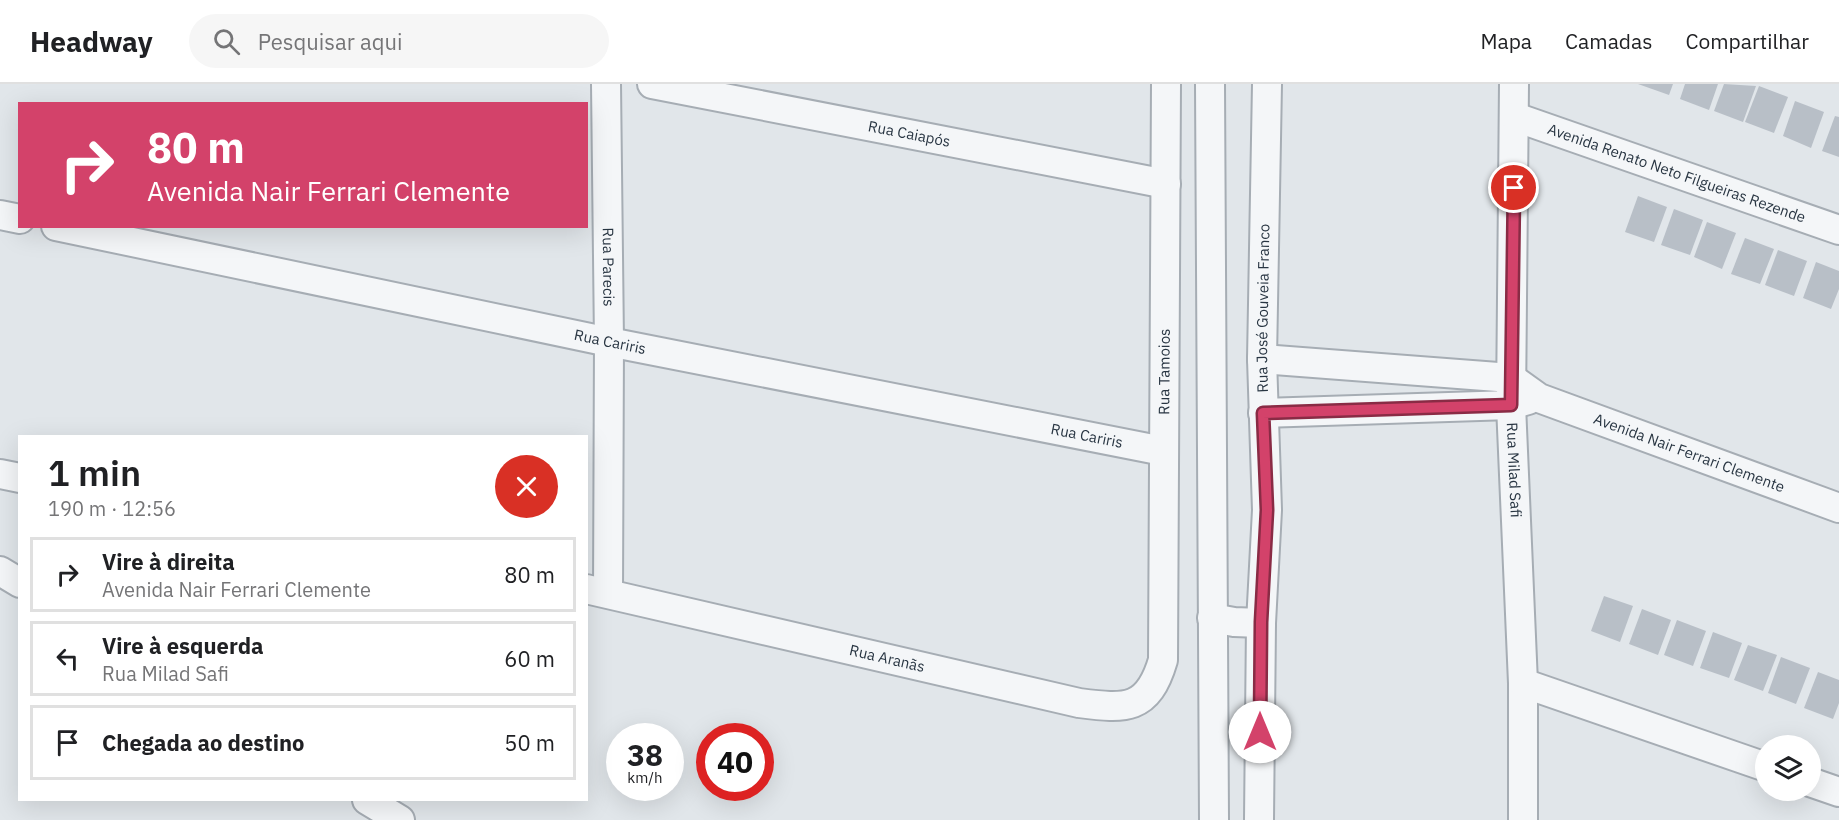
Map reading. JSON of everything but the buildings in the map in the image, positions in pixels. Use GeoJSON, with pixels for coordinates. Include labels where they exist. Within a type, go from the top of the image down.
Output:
{"type":"FeatureCollection","features":[{"type":"Feature","properties":{"kind":"street","name":"Rua Parecis"},"geometry":{"type":"LineString","coordinates":[[597,591],[609,342],[606,84]]}},
{"type":"Feature","properties":{"kind":"street","name":"Rua Caiapós"},"geometry":{"type":"LineString","coordinates":[[652,84],[1166,184]]}},
{"type":"Feature","properties":{"kind":"street","name":"Rua Tamoios"},"geometry":{"type":"LineString","coordinates":[[1163,660],[1166,84]]}},
{"type":"Feature","properties":{"kind":"street"},"geometry":{"type":"LineString","coordinates":[[1210,84],[1214,820]]}},
{"type":"Feature","properties":{"kind":"street","name":"Rua José Gouveia Franco"},"geometry":{"type":"LineString","coordinates":[[1259,820],[1261,622],[1267,510],[1262,359],[1267,84]]}},
{"type":"Feature","properties":{"kind":"street","name":"Rua Milad Safi"},"geometry":{"type":"LineString","coordinates":[[1514,84],[1511,391],[1523,683],[1523,820]]}},
{"type":"Feature","properties":{"kind":"street","name":"Avenida Renato Neto Filgueiras Rezende"},"geometry":{"type":"LineString","coordinates":[[1515,117],[1839,230]]}},
{"type":"Feature","properties":{"kind":"street"},"geometry":{"type":"LineString","coordinates":[[0,215],[18,219]]}},
{"type":"Feature","properties":{"kind":"street","name":"Rua Cariris"},"geometry":{"type":"LineString","coordinates":[[66,228],[609,342],[1163,451]]}},
{"type":"Feature","properties":{"kind":"street"},"geometry":{"type":"LineString","coordinates":[[1262,359],[1511,391]]}},
{"type":"Feature","properties":{"kind":"street"},"geometry":{"type":"LineString","coordinates":[[1263,413],[1511,391]]}},
{"type":"Feature","properties":{"kind":"street","name":"Avenida Nair Ferrari Clemente"},"geometry":{"type":"LineString","coordinates":[[1511,391],[1539,398],[1839,508]]}},
{"type":"Feature","properties":{"kind":"street"},"geometry":{"type":"LineString","coordinates":[[0,474],[18,478]]}},
{"type":"Feature","properties":{"kind":"street"},"geometry":{"type":"LineString","coordinates":[[0,571],[18,582]]}},
{"type":"Feature","properties":{"kind":"street","name":"Rua Aranãs"},"geometry":{"type":"LineString","coordinates":[[597,591],[916,668],[1078,703],[1108,707],[1140,702],[1158,678],[1163,660]]}},
{"type":"Feature","properties":{"kind":"street"},"geometry":{"type":"LineString","coordinates":[[1212,618],[1234,622],[1261,622]]}},
{"type":"Feature","properties":{"kind":"street"},"geometry":{"type":"LineString","coordinates":[[1523,683],[1755,763]]}},
{"type":"Feature","properties":{"kind":"street"},"geometry":{"type":"LineString","coordinates":[[1821,786],[1839,792]]}},
{"type":"Feature","properties":{"kind":"street"},"geometry":{"type":"LineString","coordinates":[[369,801],[400,820]]}},
{"type":"Feature","properties":{"kind":"route"},"geometry":{"type":"LineString","coordinates":[[1260,732],[1261,622],[1267,510],[1263,413],[1511,405],[1514,188]]}}]}
